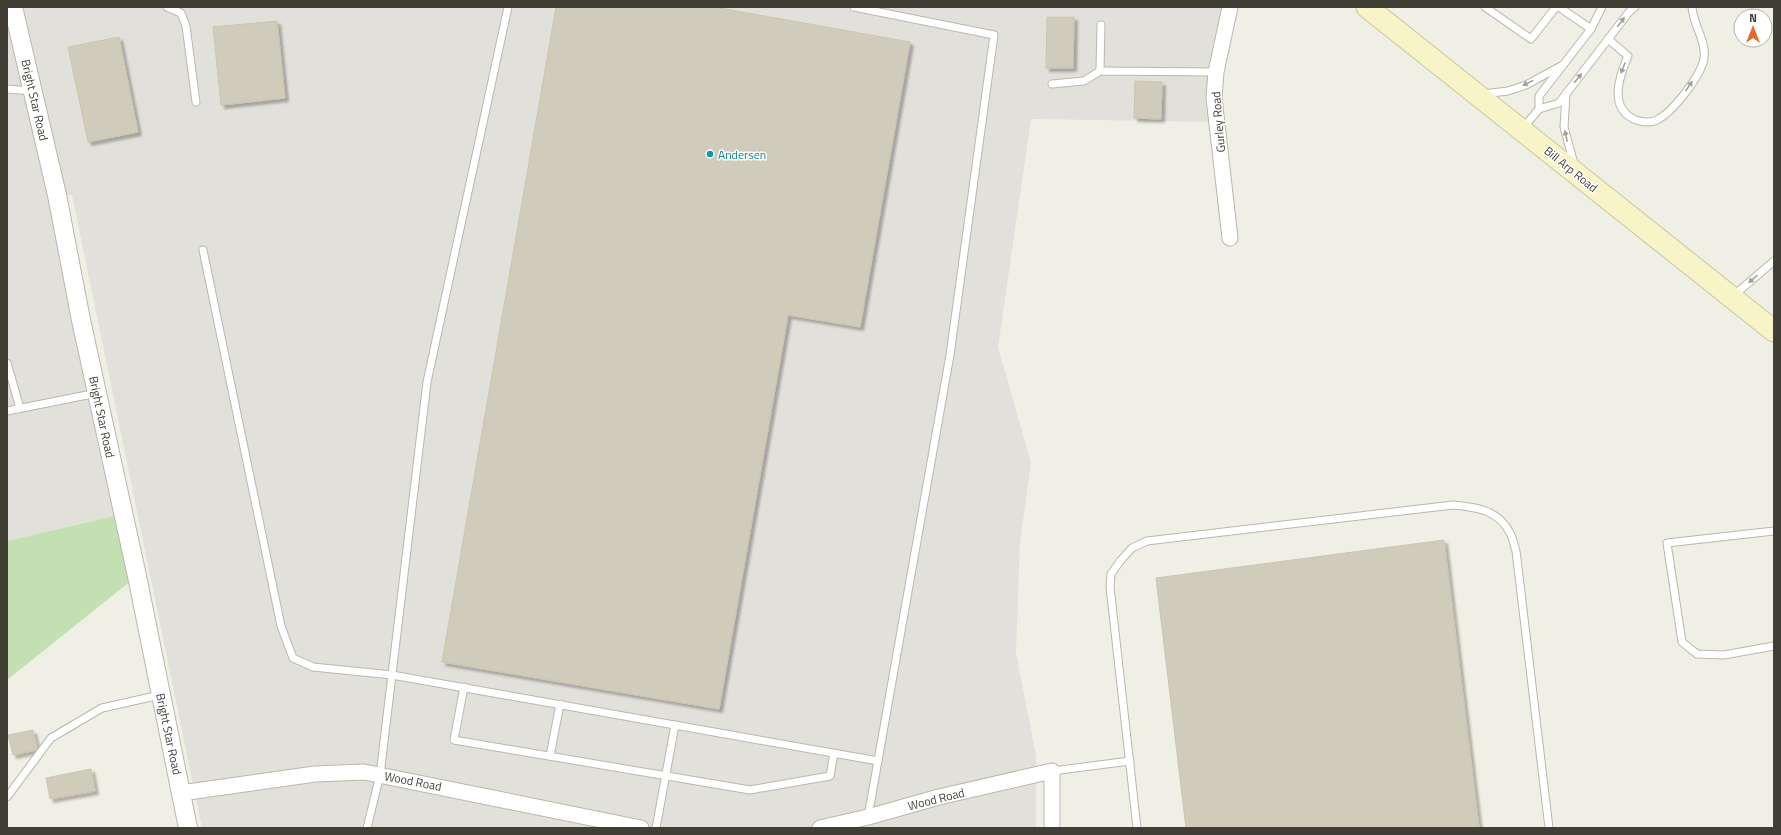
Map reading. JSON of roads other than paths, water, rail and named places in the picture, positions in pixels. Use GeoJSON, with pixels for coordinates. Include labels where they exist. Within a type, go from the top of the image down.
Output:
{"type":"FeatureCollection","features":[{"type":"Feature","properties":{"kind":"main road","name":"Bill Arp Road"},"geometry":{"type":"LineString","coordinates":[[1368,7],[1774,331]]}},
{"type":"Feature","properties":{"kind":"street","name":"Bright Star Road"},"geometry":{"type":"LineString","coordinates":[[13,7],[55,188],[81,320],[137,576],[188,828]]}},
{"type":"Feature","properties":{"kind":"street","name":"Gurley Road"},"geometry":{"type":"LineString","coordinates":[[1230,7],[1216,72],[1214,98],[1230,238]]}},
{"type":"Feature","properties":{"kind":"street","name":"Wood Road"},"geometry":{"type":"LineString","coordinates":[[820,828],[862,822],[938,797],[1052,771]]}},
{"type":"Feature","properties":{"kind":"street"},"geometry":{"type":"LineString","coordinates":[[1052,771],[1052,828]]}},
{"type":"Feature","properties":{"kind":"street","name":"Wood Road"},"geometry":{"type":"LineString","coordinates":[[182,793],[315,774],[364,772],[641,828]]}},
{"type":"Feature","properties":{"kind":"lane"},"geometry":{"type":"LineString","coordinates":[[166,7],[181,13],[186,26],[196,102]]}},
{"type":"Feature","properties":{"kind":"lane"},"geometry":{"type":"LineString","coordinates":[[367,828],[380,775],[427,382],[508,7]]}},
{"type":"Feature","properties":{"kind":"lane"},"geometry":{"type":"LineString","coordinates":[[854,7],[994,35],[950,355],[878,761],[862,822]]}},
{"type":"Feature","properties":{"kind":"lane"},"geometry":{"type":"LineString","coordinates":[[1485,7],[1530,39],[1557,7],[1591,29]]}},
{"type":"Feature","properties":{"kind":"lane"},"geometry":{"type":"LineString","coordinates":[[1538,109],[1539,96],[1591,29],[1602,7]]}},
{"type":"Feature","properties":{"kind":"lane"},"geometry":{"type":"LineString","coordinates":[[1521,129],[1538,109],[1559,103],[1629,12],[1635,7]]}},
{"type":"Feature","properties":{"kind":"lane"},"geometry":{"type":"LineString","coordinates":[[1608,39],[1628,56],[1621,72],[1618,86],[1618,98],[1623,111],[1631,118],[1642,122],[1656,120],[1669,112],[1690,86],[1703,62],[1704,46],[1695,23],[1692,7]]}},
{"type":"Feature","properties":{"kind":"lane"},"geometry":{"type":"LineString","coordinates":[[1100,71],[1101,25]]}},
{"type":"Feature","properties":{"kind":"lane"},"geometry":{"type":"LineString","coordinates":[[1478,95],[1514,89],[1526,85],[1563,65]]}},
{"type":"Feature","properties":{"kind":"lane"},"geometry":{"type":"LineString","coordinates":[[1052,84],[1084,81],[1100,71],[1216,72]]}},
{"type":"Feature","properties":{"kind":"lane"},"geometry":{"type":"LineString","coordinates":[[7,89],[33,91]]}},
{"type":"Feature","properties":{"kind":"lane"},"geometry":{"type":"LineString","coordinates":[[1566,93],[1564,127],[1577,174]]}},
{"type":"Feature","properties":{"kind":"lane"},"geometry":{"type":"LineString","coordinates":[[203,250],[281,626],[293,658],[313,667],[392,675],[878,761]]}},
{"type":"Feature","properties":{"kind":"lane"},"geometry":{"type":"LineString","coordinates":[[1732,297],[1774,261]]}},
{"type":"Feature","properties":{"kind":"lane"},"geometry":{"type":"LineString","coordinates":[[7,366],[20,408]]}},
{"type":"Feature","properties":{"kind":"lane"},"geometry":{"type":"LineString","coordinates":[[7,411],[98,393]]}},
{"type":"Feature","properties":{"kind":"lane"},"geometry":{"type":"LineString","coordinates":[[1137,828],[1110,587],[1111,574],[1132,548],[1147,541],[1453,505],[1476,507],[1499,517],[1511,533],[1516,551],[1549,828]]}},
{"type":"Feature","properties":{"kind":"lane"},"geometry":{"type":"LineString","coordinates":[[1774,531],[1667,543],[1682,642],[1697,654],[1724,655],[1774,646]]}},
{"type":"Feature","properties":{"kind":"lane"},"geometry":{"type":"LineString","coordinates":[[464,687],[454,740],[750,790],[830,776],[834,753]]}},
{"type":"Feature","properties":{"kind":"lane"},"geometry":{"type":"LineString","coordinates":[[7,797],[51,738],[102,708],[160,695]]}},
{"type":"Feature","properties":{"kind":"lane"},"geometry":{"type":"LineString","coordinates":[[550,756],[560,704]]}},
{"type":"Feature","properties":{"kind":"lane"},"geometry":{"type":"LineString","coordinates":[[656,828],[675,725]]}},
{"type":"Feature","properties":{"kind":"lane"},"geometry":{"type":"LineString","coordinates":[[1052,771],[1130,761]]}},
{"type":"Feature","properties":{"kind":"place","name":"Andersen"},"geometry":{"type":"Point","coordinates":[710,154]}}]}
